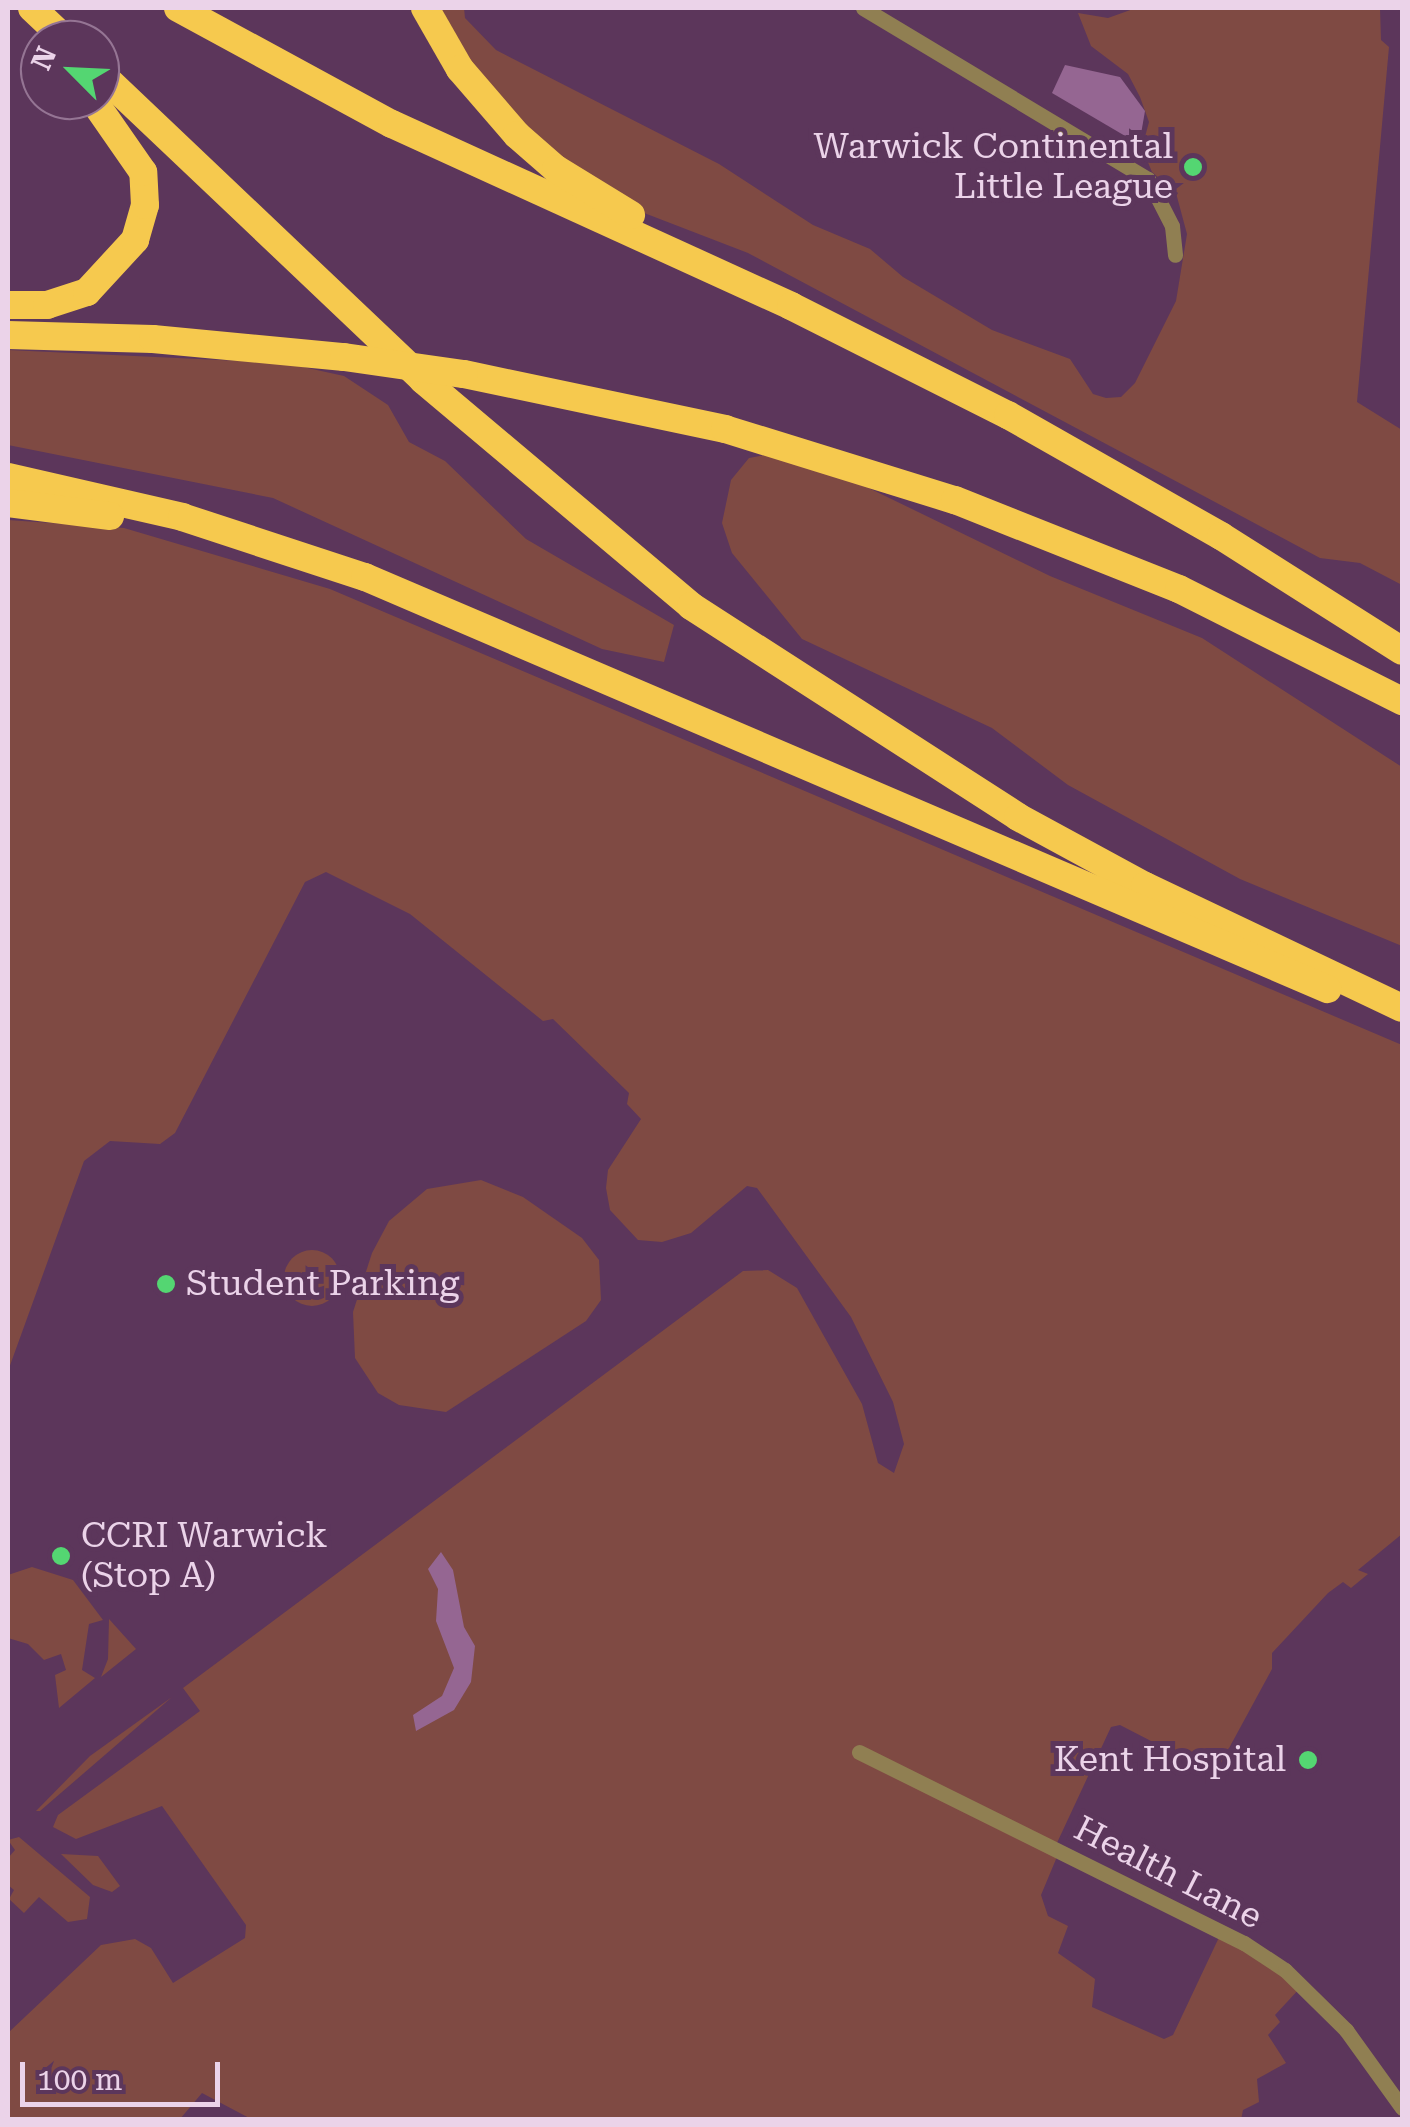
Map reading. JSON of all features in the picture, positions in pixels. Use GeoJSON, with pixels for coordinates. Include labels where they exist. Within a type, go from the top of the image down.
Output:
{"type":"FeatureCollection","features":[{"type":"Feature","properties":{"kind":"highway"},"geometry":{"type":"LineString","coordinates":[[178,8],[392,124],[834,326]]}},
{"type":"Feature","properties":{"kind":"highway"},"geometry":{"type":"LineString","coordinates":[[425,8],[478,93],[556,169],[834,326],[1180,512],[1402,651]]}},
{"type":"Feature","properties":{"kind":"highway"},"geometry":{"type":"LineString","coordinates":[[120,91],[423,380],[691,606],[1018,817],[1402,1008]]}},
{"type":"Feature","properties":{"kind":"highway"},"geometry":{"type":"LineString","coordinates":[[8,306],[47,305],[86,292],[111,273],[135,240],[145,205],[143,172],[106,120]]}},
{"type":"Feature","properties":{"kind":"highway"},"geometry":{"type":"LineString","coordinates":[[8,335],[185,342],[344,357],[464,374],[709,426],[910,484],[1135,570],[1402,701]]}},
{"type":"Feature","properties":{"kind":"highway"},"geometry":{"type":"LineString","coordinates":[[8,477],[182,517],[364,578],[1242,958],[1402,1016]]}},
{"type":"Feature","properties":{"kind":"highway"},"geometry":{"type":"LineString","coordinates":[[8,503],[160,526],[364,578]]}},
{"type":"Feature","properties":{"kind":"street"},"geometry":{"type":"LineString","coordinates":[[863,8],[1148,179],[1172,226],[1176,255]]}},
{"type":"Feature","properties":{"kind":"street","name":"Health Lane"},"geometry":{"type":"LineString","coordinates":[[860,1752],[1244,1943],[1318,2000],[1402,2108]]}},
{"type":"Feature","properties":{"kind":"shaded area"},"geometry":{"type":"Polygon","coordinates":[[[428,8],[464,8],[465,18],[496,50],[719,164],[813,225],[870,249],[903,277],[992,330],[1070,359],[1093,394],[1106,398],[1121,397],[1135,383],[1176,301],[1187,234],[1176,193],[1152,172],[1142,148],[1149,122],[1140,97],[1128,74],[1091,46],[1078,13],[1108,18],[1136,8],[1380,8],[1381,40],[1389,47],[1357,402],[1402,430],[1402,585],[1360,563],[1320,558],[748,253],[626,206],[516,129],[428,8]]]}},
{"type":"Feature","properties":{"kind":"shaded area"},"geometry":{"type":"Polygon","coordinates":[[[1065,65],[1120,77],[1145,111],[1141,134],[1132,140],[1052,93],[1065,65]]]}},
{"type":"Feature","properties":{"kind":"shaded area"},"geometry":{"type":"Polygon","coordinates":[[[8,350],[285,363],[344,376],[388,405],[409,442],[445,461],[526,539],[674,625],[664,662],[602,649],[273,498],[8,445],[8,350]]]}},
{"type":"Feature","properties":{"kind":"shaded area"},"geometry":{"type":"Polygon","coordinates":[[[770,454],[844,476],[1050,576],[1202,638],[1402,767],[1402,946],[1240,879],[1068,785],[992,728],[802,639],[732,553],[722,523],[731,480],[749,458],[770,454]]]}},
{"type":"Feature","properties":{"kind":"shaded area"},"geometry":{"type":"Polygon","coordinates":[[[8,520],[124,528],[330,589],[1402,1045],[1402,1534],[1358,1570],[1368,1574],[1351,1588],[1343,1582],[1328,1593],[1272,1653],[1272,1669],[1215,1774],[1120,1725],[1111,1727],[1056,1845],[1059,1852],[1041,1895],[1048,1916],[1068,1926],[1058,1953],[1095,1979],[1092,2007],[1164,2039],[1173,2035],[1222,1931],[1300,1988],[1275,2015],[1280,2022],[1268,2035],[1286,2063],[1257,2079],[1259,2102],[1243,2110],[1241,2120],[253,2120],[202,2093],[180,2119],[8,2119],[8,2033],[101,1945],[135,1939],[151,1948],[173,1983],[245,1938],[246,1925],[162,1806],[76,1839],[53,1827],[58,1815],[200,1711],[183,1688],[743,1271],[768,1270],[797,1288],[862,1404],[878,1463],[894,1473],[904,1444],[893,1402],[851,1317],[757,1188],[747,1186],[691,1233],[662,1242],[638,1240],[610,1210],[606,1188],[608,1170],[641,1119],[627,1104],[629,1093],[553,1019],[543,1021],[410,914],[326,872],[305,882],[175,1133],[160,1144],[110,1141],[84,1161],[8,1371],[8,520]]]}},
{"type":"Feature","properties":{"kind":"shaded area"},"geometry":{"type":"Polygon","coordinates":[[[481,1180],[523,1197],[582,1238],[599,1260],[601,1300],[586,1321],[446,1412],[399,1405],[378,1393],[355,1358],[353,1312],[372,1253],[389,1221],[427,1189],[481,1180]]]}},
{"type":"Feature","properties":{"kind":"shaded area"},"geometry":{"type":"Polygon","coordinates":[[[312,1250],[332,1258],[340,1278],[332,1298],[312,1306],[292,1298],[284,1278],[292,1258],[312,1250]]]}},
{"type":"Feature","properties":{"kind":"shaded area"},"geometry":{"type":"Polygon","coordinates":[[[441,1552],[453,1570],[464,1627],[475,1646],[471,1682],[454,1710],[416,1731],[413,1715],[442,1696],[454,1668],[436,1621],[438,1589],[428,1569],[441,1552]]]}},
{"type":"Feature","properties":{"kind":"shaded area"},"geometry":{"type":"Polygon","coordinates":[[[32,1567],[73,1580],[103,1620],[89,1624],[82,1670],[95,1678],[59,1708],[55,1675],[66,1670],[61,1654],[44,1660],[28,1644],[8,1638],[8,1575],[32,1567]]]}},
{"type":"Feature","properties":{"kind":"shaded area"},"geometry":{"type":"Polygon","coordinates":[[[109,1619],[136,1649],[101,1677],[108,1659],[109,1619]]]}},
{"type":"Feature","properties":{"kind":"shaded area"},"geometry":{"type":"Polygon","coordinates":[[[172,1697],[40,1811],[36,1811],[90,1756],[172,1697]]]}},
{"type":"Feature","properties":{"kind":"shaded area"},"geometry":{"type":"Polygon","coordinates":[[[19,1837],[90,1897],[87,1919],[68,1922],[39,1897],[24,1913],[9,1899],[14,1890],[8,1885],[8,1858],[15,1850],[8,1840],[19,1837]]]}},
{"type":"Feature","properties":{"kind":"shaded area"},"geometry":{"type":"Polygon","coordinates":[[[61,1854],[98,1856],[120,1886],[112,1892],[93,1885],[61,1854]]]}},
{"type":"Feature","properties":{"kind":"place","name":"Warwick Continental Little League"},"geometry":{"type":"Point","coordinates":[1193,167]}},
{"type":"Feature","properties":{"kind":"place","name":"Student Parking"},"geometry":{"type":"Point","coordinates":[166,1284]}},
{"type":"Feature","properties":{"kind":"place","name":"CCRI Warwick (Stop A)"},"geometry":{"type":"Point","coordinates":[61,1556]}},
{"type":"Feature","properties":{"kind":"place","name":"Kent Hospital"},"geometry":{"type":"Point","coordinates":[1308,1760]}}]}
